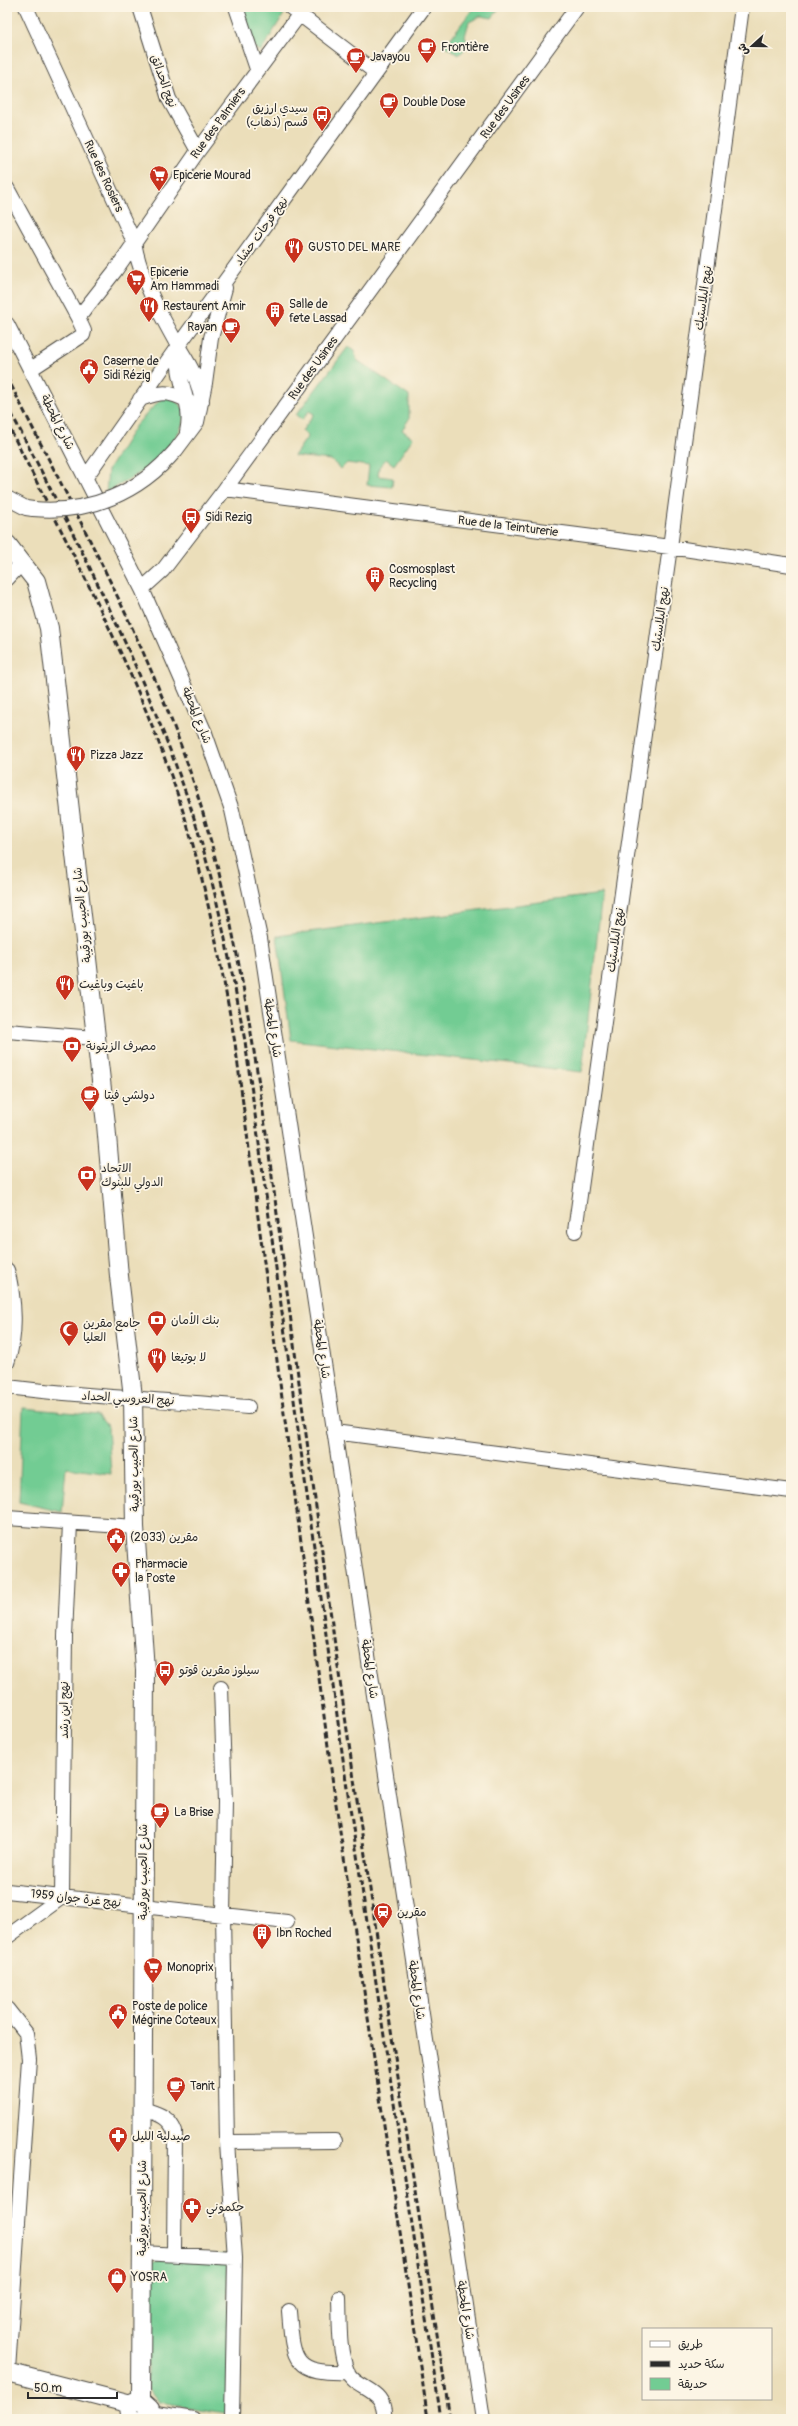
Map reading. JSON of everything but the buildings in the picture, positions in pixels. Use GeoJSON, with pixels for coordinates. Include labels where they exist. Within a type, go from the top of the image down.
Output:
{"type":"FeatureCollection","features":[{"type":"Feature","properties":{"kind":"street","name":"Rue des Rosiers"},"geometry":{"type":"LineString","coordinates":[[26,7],[134,242],[138,264],[178,346],[190,363],[198,381],[195,401]]}},
{"type":"Feature","properties":{"kind":"street","name":"نهج الحدائق"},"geometry":{"type":"LineString","coordinates":[[140,7],[169,99],[198,151]]}},
{"type":"Feature","properties":{"kind":"street"},"geometry":{"type":"LineString","coordinates":[[236,7],[257,69]]}},
{"type":"Feature","properties":{"kind":"street","name":"نهج فرحات حشاد"},"geometry":{"type":"LineString","coordinates":[[86,477],[178,346],[424,7]]}},
{"type":"Feature","properties":{"kind":"street","name":"Rue des Usines"},"geometry":{"type":"LineString","coordinates":[[142,589],[163,570],[225,489],[577,7]]}},
{"type":"Feature","properties":{"kind":"street","name":"نهج البلاستيك"},"geometry":{"type":"LineString","coordinates":[[575,1231],[670,547],[742,7]]}},
{"type":"Feature","properties":{"kind":"street","name":"Rue des Palmiers"},"geometry":{"type":"LineString","coordinates":[[78,318],[115,271],[298,9]]}},
{"type":"Feature","properties":{"kind":"street"},"geometry":{"type":"LineString","coordinates":[[298,9],[376,72]]}},
{"type":"Feature","properties":{"kind":"street"},"geometry":{"type":"LineString","coordinates":[[7,188],[78,318],[84,332],[79,338],[31,370]]}},
{"type":"Feature","properties":{"kind":"street"},"geometry":{"type":"LineString","coordinates":[[7,498],[26,508],[52,511],[92,506],[113,499],[142,482],[163,466],[186,437],[211,338],[230,274]]}},
{"type":"Feature","properties":{"kind":"street","name":"شارع المحطة"},"geometry":{"type":"LineString","coordinates":[[7,324],[142,589],[205,733],[232,810],[241,847],[260,938],[483,2419]]}},
{"type":"Feature","properties":{"kind":"street"},"geometry":{"type":"LineString","coordinates":[[140,399],[164,392],[195,401]]}},
{"type":"Feature","properties":{"kind":"street","name":"Rue de la Teinturerie"},"geometry":{"type":"LineString","coordinates":[[225,489],[670,547],[791,565]]}},
{"type":"Feature","properties":{"kind":"street","name":"شارع الحبيب بورقيبة"},"geometry":{"type":"LineString","coordinates":[[7,544],[36,581],[44,604],[50,635],[106,1124],[119,1276],[133,1397],[135,1527],[145,1670],[142,1904],[142,2253],[137,2413]]}},
{"type":"Feature","properties":{"kind":"street"},"geometry":{"type":"LineString","coordinates":[[7,579],[22,564]]}},
{"type":"Feature","properties":{"kind":"street"},"geometry":{"type":"LineString","coordinates":[[7,1031],[95,1038]]}},
{"type":"Feature","properties":{"kind":"street"},"geometry":{"type":"LineString","coordinates":[[7,1270],[14,1316],[10,1354],[7,1364]]}},
{"type":"Feature","properties":{"kind":"street","name":"نهج العروسي الحداد"},"geometry":{"type":"LineString","coordinates":[[7,1387],[72,1395],[133,1397],[248,1407]]}},
{"type":"Feature","properties":{"kind":"street"},"geometry":{"type":"LineString","coordinates":[[334,1432],[791,1491]]}},
{"type":"Feature","properties":{"kind":"street"},"geometry":{"type":"LineString","coordinates":[[7,1518],[135,1527]]}},
{"type":"Feature","properties":{"kind":"street","name":"نهج ابن رشد"},"geometry":{"type":"LineString","coordinates":[[62,1897],[65,1636],[70,1522]]}},
{"type":"Feature","properties":{"kind":"street"},"geometry":{"type":"LineString","coordinates":[[221,1688],[225,1802],[223,1915],[226,2142],[235,2258],[232,2419]]}},
{"type":"Feature","properties":{"kind":"street","name":"نهج غرة جوان 1959"},"geometry":{"type":"LineString","coordinates":[[7,1891],[142,1904],[157,1909],[287,1922]]}},
{"type":"Feature","properties":{"kind":"street"},"geometry":{"type":"LineString","coordinates":[[7,1937],[62,1897]]}},
{"type":"Feature","properties":{"kind":"street"},"geometry":{"type":"LineString","coordinates":[[7,2009],[26,2033],[29,2059],[8,2371],[137,2413],[193,2419]]}},
{"type":"Feature","properties":{"kind":"street"},"geometry":{"type":"LineString","coordinates":[[142,2109],[164,2116],[172,2123],[175,2132],[174,2254]]}},
{"type":"Feature","properties":{"kind":"street"},"geometry":{"type":"LineString","coordinates":[[226,2142],[335,2141]]}},
{"type":"Feature","properties":{"kind":"street"},"geometry":{"type":"LineString","coordinates":[[142,2253],[235,2258]]}},
{"type":"Feature","properties":{"kind":"street"},"geometry":{"type":"LineString","coordinates":[[339,2298],[341,2349],[348,2372]]}},
{"type":"Feature","properties":{"kind":"street"},"geometry":{"type":"LineString","coordinates":[[289,2311],[292,2347],[299,2362],[312,2371],[348,2372],[377,2394],[384,2412],[384,2419]]}},
{"type":"Feature","properties":{"kind":"green space"},"geometry":{"type":"Polygon","coordinates":[[[241,7],[275,7],[284,14],[261,51],[254,48],[241,7]]]}},
{"type":"Feature","properties":{"kind":"green space"},"geometry":{"type":"Polygon","coordinates":[[[474,7],[500,7],[492,18],[481,16],[469,22],[465,36],[469,45],[459,55],[445,46],[474,7]]]}},
{"type":"Feature","properties":{"kind":"green space"},"geometry":{"type":"Polygon","coordinates":[[[348,347],[354,351],[357,360],[409,396],[409,419],[402,430],[413,438],[394,465],[386,459],[379,467],[378,476],[393,478],[392,487],[367,485],[369,466],[347,463],[341,469],[331,460],[294,456],[308,436],[302,431],[314,414],[309,411],[302,420],[296,415],[348,347]]]}},
{"type":"Feature","properties":{"kind":"green space"},"geometry":{"type":"Polygon","coordinates":[[[162,398],[171,398],[183,408],[184,416],[182,425],[177,435],[153,463],[134,477],[106,493],[108,470],[136,425],[162,398]]]}},
{"type":"Feature","properties":{"kind":"green space"},"geometry":{"type":"Polygon","coordinates":[[[602,894],[582,1072],[291,1040],[277,936],[602,894]]]}},
{"type":"Feature","properties":{"kind":"green space"},"geometry":{"type":"Polygon","coordinates":[[[23,1408],[98,1415],[108,1427],[111,1474],[66,1468],[62,1512],[19,1502],[23,1408]]]}},
{"type":"Feature","properties":{"kind":"green space"},"geometry":{"type":"Polygon","coordinates":[[[228,2254],[230,2414],[159,2402],[147,2386],[148,2261],[228,2254]]]}},
{"type":"Feature","properties":{"kind":"railway"},"geometry":{"type":"LineString","coordinates":[[7,377],[134,631],[156,683],[196,790],[210,838],[233,936],[243,985],[259,1084],[361,1831],[450,2419]]}},
{"type":"Feature","properties":{"kind":"railway"},"geometry":{"type":"LineString","coordinates":[[7,405],[102,594],[146,690],[166,738],[204,850],[226,945],[245,1041],[346,1781],[441,2419]]}},
{"type":"Feature","properties":{"kind":"railway"},"geometry":{"type":"LineString","coordinates":[[7,423],[98,604],[159,742],[176,790],[195,852],[217,947],[235,1043],[333,1784],[428,2419]]}},
{"type":"Feature","properties":{"kind":"place","name":"Frontière"},"geometry":{"type":"Point","coordinates":[427,64]}},
{"type":"Feature","properties":{"kind":"place","name":"Javayou"},"geometry":{"type":"Point","coordinates":[356,74]}},
{"type":"Feature","properties":{"kind":"place","name":"Double Dose"},"geometry":{"type":"Point","coordinates":[389,119]}},
{"type":"Feature","properties":{"kind":"place","name":"سيدي ارزيق قسم (ذهاب)"},"geometry":{"type":"Point","coordinates":[322,132]}},
{"type":"Feature","properties":{"kind":"place","name":"Epicerie Mourad"},"geometry":{"type":"Point","coordinates":[159,192]}},
{"type":"Feature","properties":{"kind":"place","name":"GUSTO DEL MARE"},"geometry":{"type":"Point","coordinates":[294,264]}},
{"type":"Feature","properties":{"kind":"place","name":"Epicerie Am Hammadi"},"geometry":{"type":"Point","coordinates":[136,296]}},
{"type":"Feature","properties":{"kind":"place","name":"Restaurent Amir"},"geometry":{"type":"Point","coordinates":[149,323]}},
{"type":"Feature","properties":{"kind":"place","name":"Salle de fete Lassad"},"geometry":{"type":"Point","coordinates":[275,328]}},
{"type":"Feature","properties":{"kind":"place","name":"Rayan"},"geometry":{"type":"Point","coordinates":[231,344]}},
{"type":"Feature","properties":{"kind":"place","name":"Caserne de Sidi Rézig"},"geometry":{"type":"Point","coordinates":[89,385]}},
{"type":"Feature","properties":{"kind":"place","name":"Sidi Rezig"},"geometry":{"type":"Point","coordinates":[191,534]}},
{"type":"Feature","properties":{"kind":"place","name":"Cosmosplast Recycling"},"geometry":{"type":"Point","coordinates":[375,593]}},
{"type":"Feature","properties":{"kind":"place","name":"Pizza Jazz"},"geometry":{"type":"Point","coordinates":[76,772]}},
{"type":"Feature","properties":{"kind":"place","name":"باغيت وباغيت"},"geometry":{"type":"Point","coordinates":[65,1001]}},
{"type":"Feature","properties":{"kind":"place","name":"مصرف الزيتونة"},"geometry":{"type":"Point","coordinates":[72,1063]}},
{"type":"Feature","properties":{"kind":"place","name":"دولشي فيتا"},"geometry":{"type":"Point","coordinates":[90,1112]}},
{"type":"Feature","properties":{"kind":"place","name":"الاتحاد الدولي للبنوك"},"geometry":{"type":"Point","coordinates":[87,1192]}},
{"type":"Feature","properties":{"kind":"place","name":"بنك الأمان"},"geometry":{"type":"Point","coordinates":[157,1337]}},
{"type":"Feature","properties":{"kind":"place","name":"جامع مقرين العليا"},"geometry":{"type":"Point","coordinates":[69,1347]}},
{"type":"Feature","properties":{"kind":"place","name":"لا بوتيغا"},"geometry":{"type":"Point","coordinates":[157,1374]}},
{"type":"Feature","properties":{"kind":"place","name":"مقرين (2033)"},"geometry":{"type":"Point","coordinates":[116,1554]}},
{"type":"Feature","properties":{"kind":"place","name":"Pharmacie la Poste"},"geometry":{"type":"Point","coordinates":[121,1588]}},
{"type":"Feature","properties":{"kind":"place","name":"سيلوز مقرين قوتو"},"geometry":{"type":"Point","coordinates":[165,1687]}},
{"type":"Feature","properties":{"kind":"place","name":"La Brise"},"geometry":{"type":"Point","coordinates":[160,1829]}},
{"type":"Feature","properties":{"kind":"place","name":"مقرين"},"geometry":{"type":"Point","coordinates":[383,1929]}},
{"type":"Feature","properties":{"kind":"place","name":"Ibn Roched"},"geometry":{"type":"Point","coordinates":[262,1950]}},
{"type":"Feature","properties":{"kind":"place","name":"Monoprix"},"geometry":{"type":"Point","coordinates":[153,1984]}},
{"type":"Feature","properties":{"kind":"place","name":"Poste de police Mégrine Coteaux"},"geometry":{"type":"Point","coordinates":[118,2030]}},
{"type":"Feature","properties":{"kind":"place","name":"Tanit"},"geometry":{"type":"Point","coordinates":[176,2103]}},
{"type":"Feature","properties":{"kind":"place","name":"صيدلية الليل"},"geometry":{"type":"Point","coordinates":[118,2153]}},
{"type":"Feature","properties":{"kind":"place","name":"حكموني"},"geometry":{"type":"Point","coordinates":[192,2224]}},
{"type":"Feature","properties":{"kind":"place","name":"YOSRA"},"geometry":{"type":"Point","coordinates":[117,2294]}}]}
